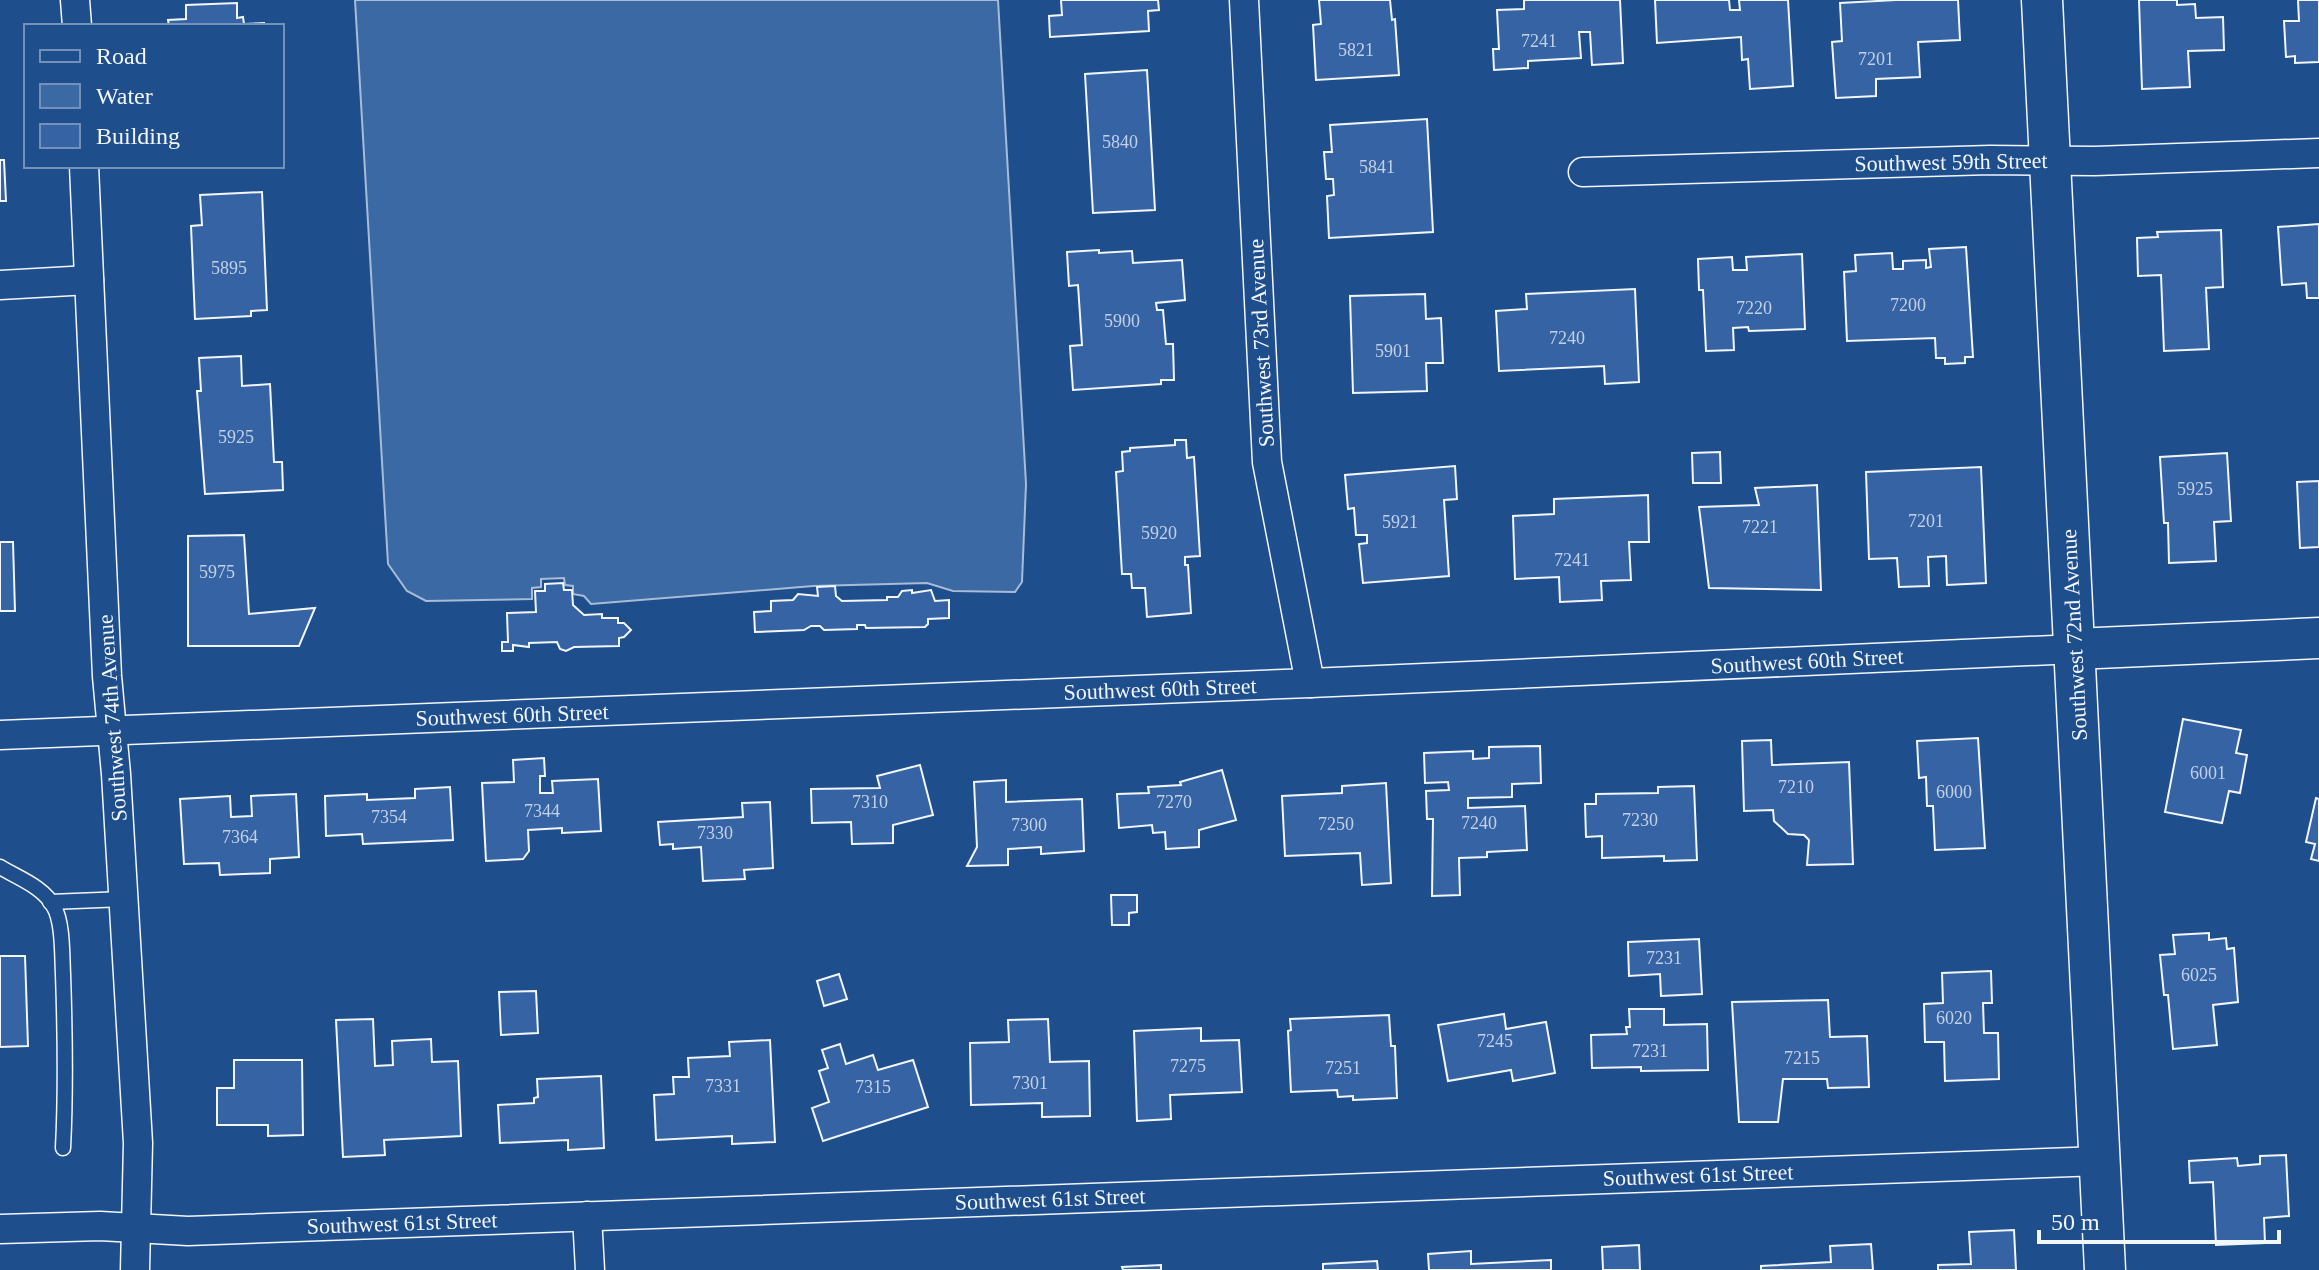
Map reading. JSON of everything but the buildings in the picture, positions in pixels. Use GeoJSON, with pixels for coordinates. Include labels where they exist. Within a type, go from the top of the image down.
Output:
{"type":"FeatureCollection","features":[{"type":"Feature","properties":{"kind":"street"},"geometry":{"type":"LineString","coordinates":[[75,0],[77,24]]}},
{"type":"Feature","properties":{"kind":"street","name":"Southwest 73rd Avenue"},"geometry":{"type":"LineString","coordinates":[[1244,0],[1267,454],[1310,683]]}},
{"type":"Feature","properties":{"kind":"street","name":"Southwest 72nd Avenue"},"geometry":{"type":"LineString","coordinates":[[2042,0],[2105,1270]]}},
{"type":"Feature","properties":{"kind":"street","name":"Southwest 59th Street"},"geometry":{"type":"LineString","coordinates":[[1583,172],[2319,153]]}},
{"type":"Feature","properties":{"kind":"street","name":"Southwest 74th Avenue"},"geometry":{"type":"LineString","coordinates":[[84,168],[107,676],[138,1143],[135,1270]]}},
{"type":"Feature","properties":{"kind":"street"},"geometry":{"type":"LineString","coordinates":[[0,285],[89,280]]}},
{"type":"Feature","properties":{"kind":"street","name":"Southwest 60th Street"},"geometry":{"type":"LineString","coordinates":[[0,735],[1310,683],[2319,638]]}},
{"type":"Feature","properties":{"kind":"street","name":"Southwest 61st Street"},"geometry":{"type":"LineString","coordinates":[[0,1229],[100,1226],[188,1231],[2100,1161]]}},
{"type":"Feature","properties":{"kind":"street"},"geometry":{"type":"LineString","coordinates":[[587,1216],[590,1270]]}},
{"type":"Feature","properties":{"kind":"lane"},"geometry":{"type":"LineString","coordinates":[[0,867],[35,887],[50,902],[57,916],[62,951],[65,1039],[63,1148]]}},
{"type":"Feature","properties":{"kind":"lane"},"geometry":{"type":"LineString","coordinates":[[50,902],[124,899]]}},
{"type":"Feature","properties":{"kind":"water"},"geometry":{"type":"Polygon","coordinates":[[[355,0],[998,0],[1026,484],[1022,582],[1015,592],[953,591],[927,583],[813,586],[591,604],[584,596],[573,594],[573,586],[565,585],[564,578],[541,579],[541,587],[532,588],[532,599],[426,601],[407,591],[388,564],[355,0]]]}}]}
